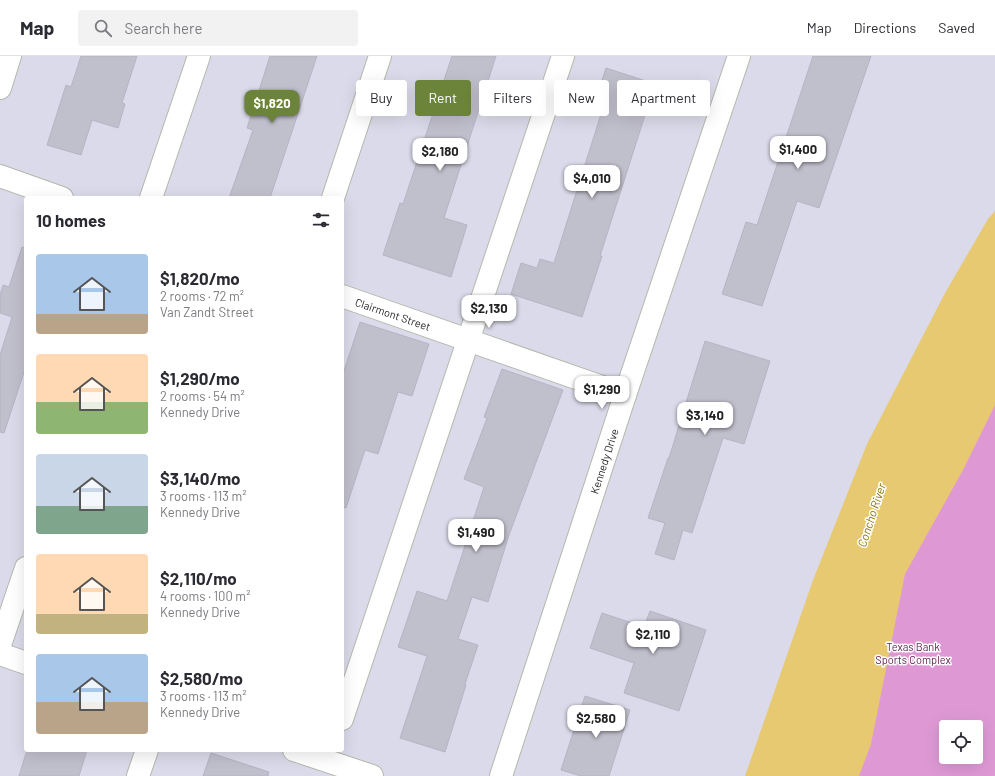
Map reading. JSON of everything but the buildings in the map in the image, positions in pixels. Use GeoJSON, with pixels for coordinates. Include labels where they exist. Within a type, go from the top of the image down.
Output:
{"type":"FeatureCollection","features":[{"type":"Feature","properties":{"kind":"street"},"geometry":{"type":"LineString","coordinates":[[0,88],[10,56]]}},
{"type":"Feature","properties":{"kind":"street"},"geometry":{"type":"LineString","coordinates":[[152,196],[199,56]]}},
{"type":"Feature","properties":{"kind":"street"},"geometry":{"type":"LineString","coordinates":[[334,196],[380,56]]}},
{"type":"Feature","properties":{"kind":"street"},"geometry":{"type":"LineString","coordinates":[[344,713],[563,56]]}},
{"type":"Feature","properties":{"kind":"street","name":"Kennedy Drive"},"geometry":{"type":"LineString","coordinates":[[501,776],[625,394],[739,56]]}},
{"type":"Feature","properties":{"kind":"street"},"geometry":{"type":"LineString","coordinates":[[0,176],[56,196]]}},
{"type":"Feature","properties":{"kind":"street","name":"Clairmont Street"},"geometry":{"type":"LineString","coordinates":[[344,297],[625,394]]}},
{"type":"Feature","properties":{"kind":"street"},"geometry":{"type":"LineString","coordinates":[[0,644],[24,574]]}},
{"type":"Feature","properties":{"kind":"street"},"geometry":{"type":"LineString","coordinates":[[0,654],[24,662]]}},
{"type":"Feature","properties":{"kind":"street"},"geometry":{"type":"LineString","coordinates":[[138,776],[146,752]]}},
{"type":"Feature","properties":{"kind":"street"},"geometry":{"type":"LineString","coordinates":[[306,752],[330,756],[372,776]]}},
{"type":"Feature","properties":{"kind":"green space","name":"Texas Bank Sports Complex"},"geometry":{"type":"Polygon","coordinates":[[[995,272],[995,776],[788,776],[995,272]]]}},
{"type":"Feature","properties":{"kind":"water","name":"Concho River"},"geometry":{"type":"Polygon","coordinates":[[[995,211],[995,405],[963,470],[905,574],[871,744],[859,776],[745,776],[813,580],[867,444],[945,293],[988,219],[995,211]]]}}]}
